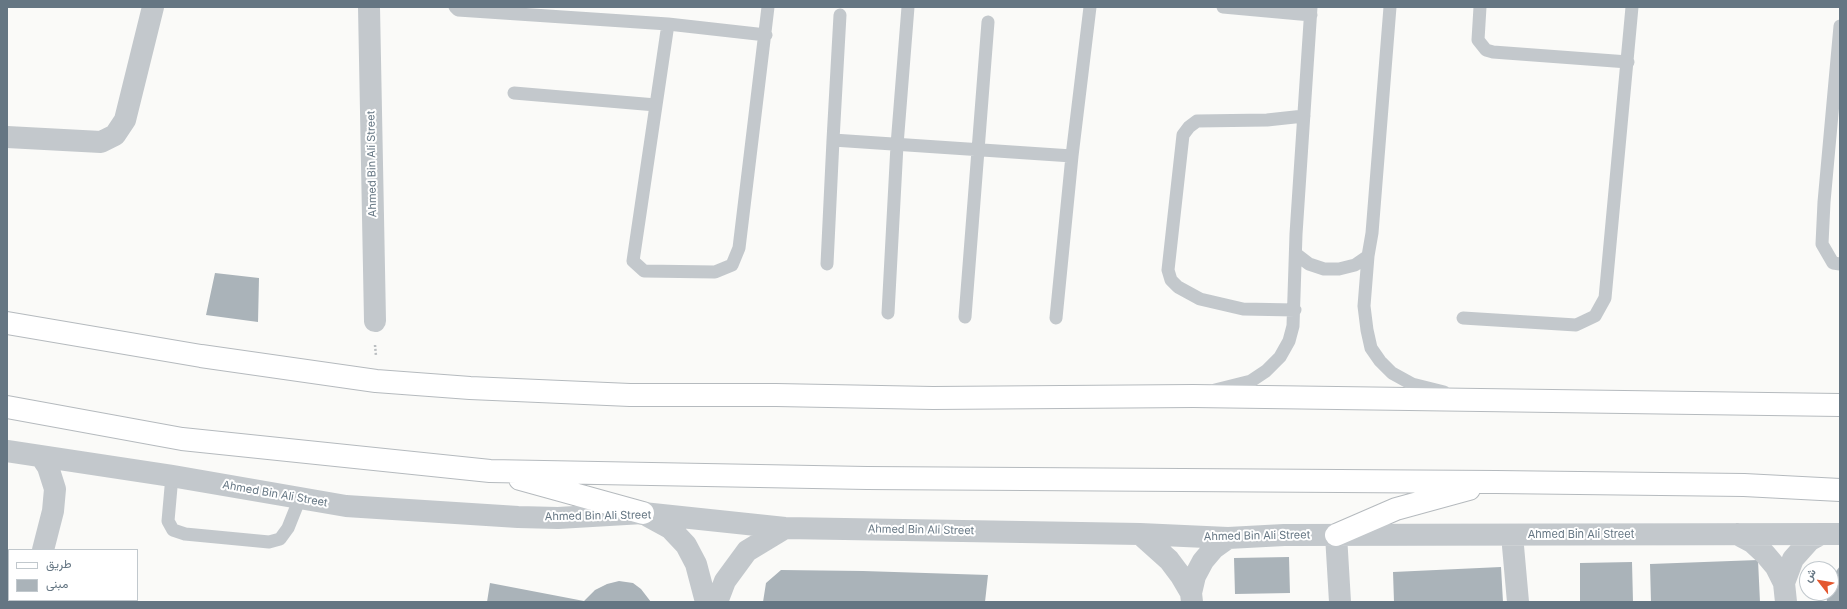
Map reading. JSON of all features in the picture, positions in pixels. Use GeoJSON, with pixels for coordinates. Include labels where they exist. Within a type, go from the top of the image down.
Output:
{"type":"FeatureCollection","features":[{"type":"Feature","properties":{"kind":"main road"},"geometry":{"type":"LineString","coordinates":[[7,323],[201,356],[376,380],[470,388],[630,395],[776,395],[933,398],[1193,396],[1840,405]]}},
{"type":"Feature","properties":{"kind":"main road"},"geometry":{"type":"LineString","coordinates":[[7,407],[182,439],[490,471],[875,478],[1744,485],[1840,490]]}},
{"type":"Feature","properties":{"kind":"main road"},"geometry":{"type":"LineString","coordinates":[[490,471],[643,513]]}},
{"type":"Feature","properties":{"kind":"main road"},"geometry":{"type":"LineString","coordinates":[[1336,535],[1396,509],[1496,482]]}},
{"type":"Feature","properties":{"kind":"street"},"geometry":{"type":"LineString","coordinates":[[7,137],[101,142],[115,135],[125,120],[152,7]]}},
{"type":"Feature","properties":{"kind":"street","name":"Ahmed Bin Ali Street"},"geometry":{"type":"LineString","coordinates":[[369,7],[375,321]]}},
{"type":"Feature","properties":{"kind":"street","name":"Ahmed Bin Ali Street"},"geometry":{"type":"LineString","coordinates":[[7,451],[42,458],[172,476],[346,506],[518,517],[558,518],[643,513],[785,528],[1140,534],[1228,538],[1284,535],[1830,534]]}},
{"type":"Feature","properties":{"kind":"street"},"geometry":{"type":"LineString","coordinates":[[42,458],[48,467],[55,489],[53,511],[43,549]]}},
{"type":"Feature","properties":{"kind":"street"},"geometry":{"type":"LineString","coordinates":[[643,513],[670,528],[686,545],[696,564],[706,602]]}},
{"type":"Feature","properties":{"kind":"street"},"geometry":{"type":"LineString","coordinates":[[717,602],[724,581],[747,551],[785,528]]}},
{"type":"Feature","properties":{"kind":"street"},"geometry":{"type":"LineString","coordinates":[[1140,534],[1156,546],[1169,560],[1181,576],[1191,597]]}},
{"type":"Feature","properties":{"kind":"street"},"geometry":{"type":"LineString","coordinates":[[1737,534],[1752,542],[1765,554],[1776,568],[1785,592]]}},
{"type":"Feature","properties":{"kind":"street"},"geometry":{"type":"LineString","coordinates":[[1785,592],[1787,570],[1801,549],[1810,540],[1830,534]]}},
{"type":"Feature","properties":{"kind":"street"},"geometry":{"type":"LineString","coordinates":[[1336,535],[1340,602]]}},
{"type":"Feature","properties":{"kind":"street"},"geometry":{"type":"LineString","coordinates":[[1512,535],[1518,602]]}},
{"type":"Feature","properties":{"kind":"street"},"geometry":{"type":"LineString","coordinates":[[1191,597],[1195,576],[1203,561],[1214,548],[1228,538]]}},
{"type":"Feature","properties":{"kind":"lane"},"geometry":{"type":"LineString","coordinates":[[455,7],[458,10],[668,24],[766,35]]}},
{"type":"Feature","properties":{"kind":"lane"},"geometry":{"type":"LineString","coordinates":[[668,24],[633,261],[644,271],[715,272],[732,266],[739,248],[766,35],[768,7]]}},
{"type":"Feature","properties":{"kind":"lane"},"geometry":{"type":"LineString","coordinates":[[888,313],[897,144],[908,7]]}},
{"type":"Feature","properties":{"kind":"lane"},"geometry":{"type":"LineString","coordinates":[[1056,318],[1072,156],[1090,7]]}},
{"type":"Feature","properties":{"kind":"lane"},"geometry":{"type":"LineString","coordinates":[[1193,396],[1251,381],[1266,371],[1280,357],[1289,341],[1294,310],[1311,11],[1223,7]]}},
{"type":"Feature","properties":{"kind":"lane"},"geometry":{"type":"LineString","coordinates":[[1390,7],[1372,233],[1368,256],[1364,306],[1366,330],[1371,348],[1380,361],[1392,373],[1412,384],[1473,400]]}},
{"type":"Feature","properties":{"kind":"lane"},"geometry":{"type":"LineString","coordinates":[[1480,7],[1478,40],[1486,50],[1493,52],[1628,62]]}},
{"type":"Feature","properties":{"kind":"lane"},"geometry":{"type":"LineString","coordinates":[[1464,318],[1576,325],[1595,316],[1606,298],[1632,7]]}},
{"type":"Feature","properties":{"kind":"lane"},"geometry":{"type":"LineString","coordinates":[[827,264],[840,15]]}},
{"type":"Feature","properties":{"kind":"lane"},"geometry":{"type":"LineString","coordinates":[[965,317],[988,22]]}},
{"type":"Feature","properties":{"kind":"lane"},"geometry":{"type":"LineString","coordinates":[[1840,26],[1824,202],[1822,244],[1833,263],[1840,264]]}},
{"type":"Feature","properties":{"kind":"lane"},"geometry":{"type":"LineString","coordinates":[[514,93],[656,105]]}},
{"type":"Feature","properties":{"kind":"lane"},"geometry":{"type":"LineString","coordinates":[[1294,310],[1244,309],[1200,299],[1178,287],[1171,280],[1168,270],[1183,135],[1190,127],[1197,122],[1267,120],[1304,116]]}},
{"type":"Feature","properties":{"kind":"lane"},"geometry":{"type":"LineString","coordinates":[[833,140],[1072,156]]}},
{"type":"Feature","properties":{"kind":"lane"},"geometry":{"type":"LineString","coordinates":[[1296,254],[1309,264],[1324,269],[1340,269],[1355,265],[1368,256]]}},
{"type":"Feature","properties":{"kind":"lane"},"geometry":{"type":"LineString","coordinates":[[172,476],[168,521],[173,530],[185,534],[269,542],[280,539],[288,528],[300,498]]}},
{"type":"Feature","properties":{"kind":"path"},"geometry":{"type":"LineString","coordinates":[[375,321],[376,380]]}},
{"type":"Feature","properties":{"kind":"building"},"geometry":{"type":"Polygon","coordinates":[[[215,273],[259,278],[258,322],[206,315],[215,273]]]}},
{"type":"Feature","properties":{"kind":"building"},"geometry":{"type":"Polygon","coordinates":[[[1289,557],[1290,593],[1235,594],[1234,558],[1289,557]]]}},
{"type":"Feature","properties":{"kind":"building"},"geometry":{"type":"Polygon","coordinates":[[[1758,560],[1760,602],[1651,602],[1650,564],[1758,560]]]}},
{"type":"Feature","properties":{"kind":"building"},"geometry":{"type":"Polygon","coordinates":[[[1632,562],[1633,602],[1580,602],[1580,563],[1632,562]]]}},
{"type":"Feature","properties":{"kind":"building"},"geometry":{"type":"Polygon","coordinates":[[[1840,566],[1840,602],[1827,602],[1839,601],[1840,566]]]}},
{"type":"Feature","properties":{"kind":"building"},"geometry":{"type":"Polygon","coordinates":[[[1501,567],[1503,602],[1394,602],[1393,572],[1501,567]]]}},
{"type":"Feature","properties":{"kind":"building"},"geometry":{"type":"Polygon","coordinates":[[[781,570],[988,575],[985,602],[763,602],[766,583],[781,570]]]}},
{"type":"Feature","properties":{"kind":"building"},"geometry":{"type":"Polygon","coordinates":[[[619,581],[633,583],[641,589],[651,602],[487,602],[490,583],[584,601],[595,590],[607,584],[619,581]]]}}]}
